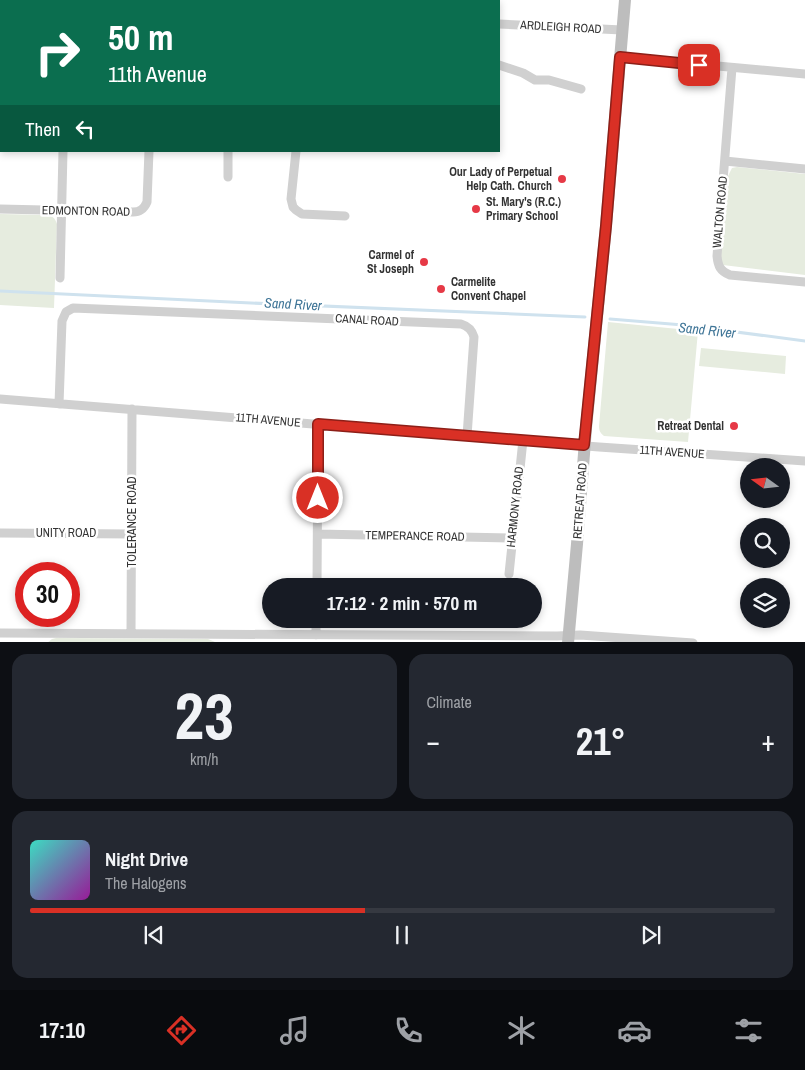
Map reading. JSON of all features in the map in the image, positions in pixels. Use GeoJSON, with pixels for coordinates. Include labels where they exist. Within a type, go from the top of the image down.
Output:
{"type":"FeatureCollection","features":[{"type":"Feature","properties":{"kind":"main road","name":"RETREAT ROAD"},"geometry":{"type":"LineString","coordinates":[[568,639],[625,0]]}},
{"type":"Feature","properties":{"kind":"street","name":"ARDLEIGH ROAD"},"geometry":{"type":"LineString","coordinates":[[500,24],[622,30]]}},
{"type":"Feature","properties":{"kind":"street"},"geometry":{"type":"LineString","coordinates":[[620,57],[805,74]]}},
{"type":"Feature","properties":{"kind":"street"},"geometry":{"type":"LineString","coordinates":[[500,65],[536,81],[549,80],[581,89]]}},
{"type":"Feature","properties":{"kind":"street","name":"WALTON ROAD"},"geometry":{"type":"LineString","coordinates":[[732,68],[716,256],[718,266],[724,273],[730,275],[805,282]]}},
{"type":"Feature","properties":{"kind":"street"},"geometry":{"type":"LineString","coordinates":[[60,278],[63,152]]}},
{"type":"Feature","properties":{"kind":"street","name":"EDMONTON ROAD"},"geometry":{"type":"LineString","coordinates":[[0,210],[136,212],[142,209],[148,198],[149,152]]}},
{"type":"Feature","properties":{"kind":"street"},"geometry":{"type":"LineString","coordinates":[[228,152],[228,177]]}},
{"type":"Feature","properties":{"kind":"street"},"geometry":{"type":"LineString","coordinates":[[296,152],[291,200],[296,210],[302,214],[345,216]]}},
{"type":"Feature","properties":{"kind":"street"},"geometry":{"type":"LineString","coordinates":[[725,161],[805,168]]}},
{"type":"Feature","properties":{"kind":"street","name":"CANAL ROAD"},"geometry":{"type":"LineString","coordinates":[[59,404],[62,321],[64,314],[76,307],[464,325],[471,330],[474,337],[467,436]]}},
{"type":"Feature","properties":{"kind":"street","name":"11TH AVENUE"},"geometry":{"type":"LineString","coordinates":[[0,399],[805,461]]}},
{"type":"Feature","properties":{"kind":"street","name":"TOLERANCE ROAD"},"geometry":{"type":"LineString","coordinates":[[131,634],[132,410]]}},
{"type":"Feature","properties":{"kind":"street"},"geometry":{"type":"LineString","coordinates":[[317,578],[318,424]]}},
{"type":"Feature","properties":{"kind":"street","name":"HARMONY ROAD"},"geometry":{"type":"LineString","coordinates":[[509,574],[523,440]]}},
{"type":"Feature","properties":{"kind":"street","name":"UNITY ROAD"},"geometry":{"type":"LineString","coordinates":[[0,533],[132,534]]}},
{"type":"Feature","properties":{"kind":"street","name":"TEMPERANCE ROAD"},"geometry":{"type":"LineString","coordinates":[[318,534],[512,538]]}},
{"type":"Feature","properties":{"kind":"street"},"geometry":{"type":"LineString","coordinates":[[316,628],[316,635]]}},
{"type":"Feature","properties":{"kind":"street"},"geometry":{"type":"LineString","coordinates":[[0,633],[40,638],[131,634],[223,638],[316,635],[568,639],[580,635],[692,642]]}},
{"type":"Feature","properties":{"kind":"shaded area"},"geometry":{"type":"Polygon","coordinates":[[[732,168],[805,174],[805,275],[723,265],[720,260],[728,176],[732,168]]]}},
{"type":"Feature","properties":{"kind":"shaded area"},"geometry":{"type":"Polygon","coordinates":[[[0,214],[47,215],[55,220],[57,224],[54,308],[0,305],[0,214]]]}},
{"type":"Feature","properties":{"kind":"shaded area"},"geometry":{"type":"Polygon","coordinates":[[[608,322],[698,331],[688,442],[604,436],[601,433],[599,426],[608,322]]]}},
{"type":"Feature","properties":{"kind":"shaded area"},"geometry":{"type":"Polygon","coordinates":[[[701,348],[786,356],[785,374],[699,366],[701,348]]]}},
{"type":"Feature","properties":{"kind":"shaded area"},"geometry":{"type":"Polygon","coordinates":[[[52,639],[208,639],[215,642],[48,642],[52,639]]]}},
{"type":"Feature","properties":{"kind":"waterway","name":"Sand River"},"geometry":{"type":"LineString","coordinates":[[0,291],[585,317]]}},
{"type":"Feature","properties":{"kind":"waterway","name":"Sand River"},"geometry":{"type":"LineString","coordinates":[[610,319],[683,325],[805,341]]}},
{"type":"Feature","properties":{"kind":"place","name":"Our Lady of Perpetual Help Cath. Church"},"geometry":{"type":"Point","coordinates":[562,179]}},
{"type":"Feature","properties":{"kind":"place","name":"St. Mary's (R.C.) Primary School"},"geometry":{"type":"Point","coordinates":[476,209]}},
{"type":"Feature","properties":{"kind":"place","name":"Carmel of St Joseph"},"geometry":{"type":"Point","coordinates":[424,262]}},
{"type":"Feature","properties":{"kind":"place","name":"Carmelite Convent Chapel"},"geometry":{"type":"Point","coordinates":[441,289]}},
{"type":"Feature","properties":{"kind":"place","name":"Retreat Dental"},"geometry":{"type":"Point","coordinates":[734,426]}},
{"type":"Feature","properties":{"kind":"route"},"geometry":{"type":"LineString","coordinates":[[318,498],[318,424],[584,445],[606,226],[620,57],[699,65]]}}]}
